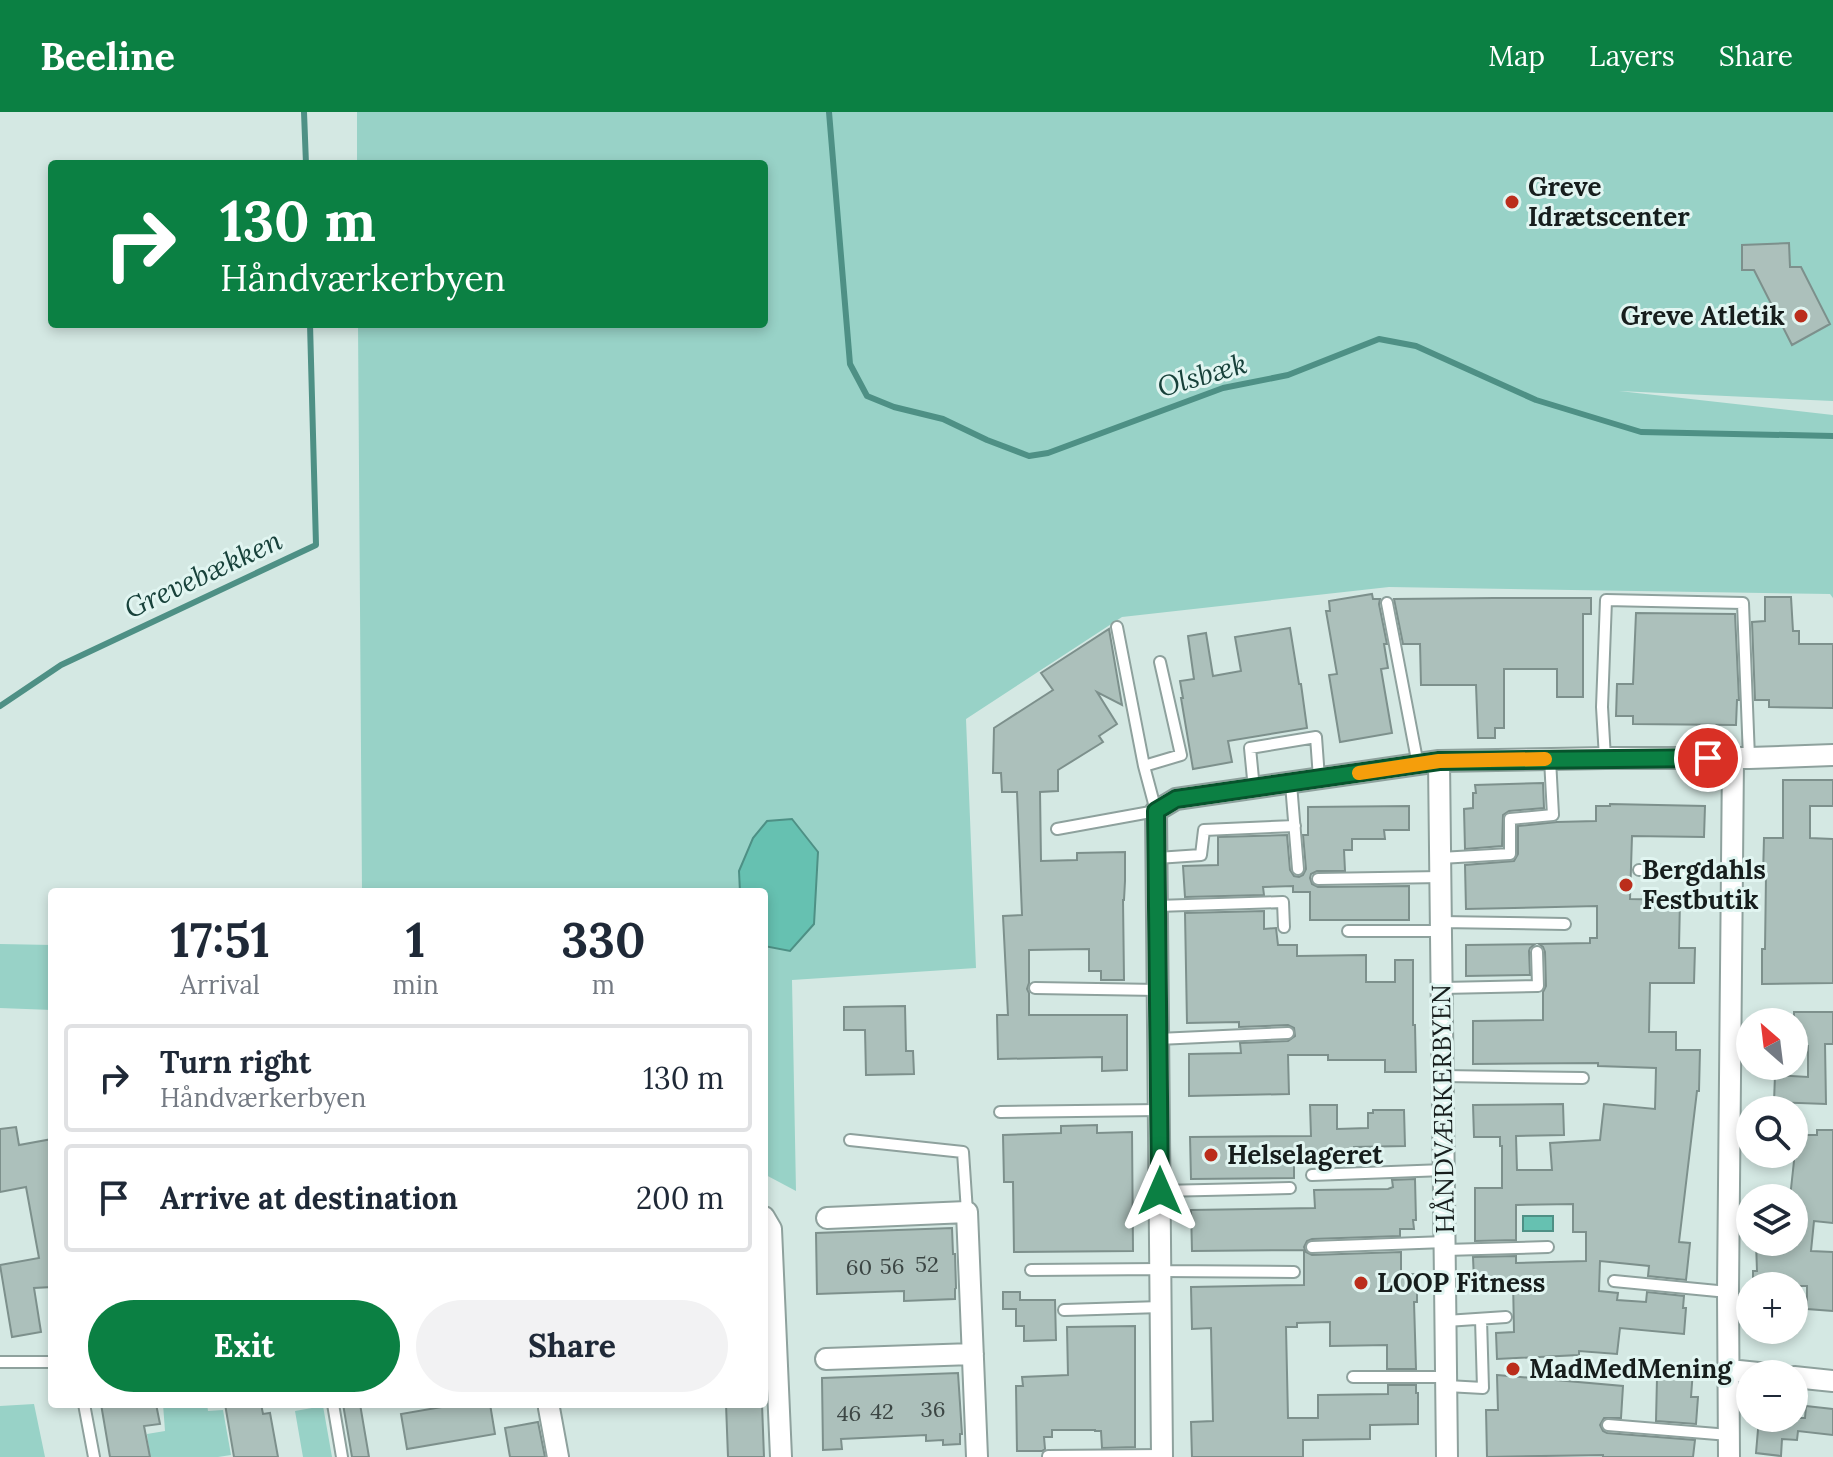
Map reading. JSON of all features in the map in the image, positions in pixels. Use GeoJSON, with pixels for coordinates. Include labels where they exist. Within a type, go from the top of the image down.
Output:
{"type":"FeatureCollection","features":[{"type":"Feature","properties":{"kind":"street"},"geometry":{"type":"LineString","coordinates":[[1162,1456],[1156,811],[1176,799],[1439,761],[1833,755]]}},
{"type":"Feature","properties":{"kind":"street"},"geometry":{"type":"LineString","coordinates":[[1729,1457],[1732,873],[1741,758]]}},
{"type":"Feature","properties":{"kind":"street","name":"HÅNDVÆRKERBYEN"},"geometry":{"type":"LineString","coordinates":[[1439,761],[1447,1457]]}},
{"type":"Feature","properties":{"kind":"street"},"geometry":{"type":"LineString","coordinates":[[827,1218],[967,1212],[977,1457]]}},
{"type":"Feature","properties":{"kind":"street"},"geometry":{"type":"LineString","coordinates":[[768,1224],[771,1229],[781,1457]]}},
{"type":"Feature","properties":{"kind":"street"},"geometry":{"type":"LineString","coordinates":[[826,1359],[973,1354]]}},
{"type":"Feature","properties":{"kind":"street"},"geometry":{"type":"LineString","coordinates":[[1729,1370],[1736,1371]]}},
{"type":"Feature","properties":{"kind":"street"},"geometry":{"type":"LineString","coordinates":[[1808,1378],[1833,1381]]}},
{"type":"Feature","properties":{"kind":"street"},"geometry":{"type":"LineString","coordinates":[[549,1408],[558,1457]]}},
{"type":"Feature","properties":{"kind":"lane"},"geometry":{"type":"LineString","coordinates":[[1605,758],[1602,707],[1606,600],[1743,603],[1741,758]]}},
{"type":"Feature","properties":{"kind":"lane"},"geometry":{"type":"LineString","coordinates":[[1387,603],[1418,765]]}},
{"type":"Feature","properties":{"kind":"lane"},"geometry":{"type":"LineString","coordinates":[[1057,829],[1156,811],[1144,766],[1117,627]]}},
{"type":"Feature","properties":{"kind":"lane"},"geometry":{"type":"LineString","coordinates":[[1144,766],[1181,755],[1160,662]]}},
{"type":"Feature","properties":{"kind":"lane"},"geometry":{"type":"LineString","coordinates":[[1254,789],[1250,748],[1316,737],[1319,778]]}},
{"type":"Feature","properties":{"kind":"lane"},"geometry":{"type":"LineString","coordinates":[[1318,879],[1440,867],[1510,854],[1510,819],[1553,815],[1550,759]]}},
{"type":"Feature","properties":{"kind":"lane"},"geometry":{"type":"LineString","coordinates":[[1291,784],[1298,869]]}},
{"type":"Feature","properties":{"kind":"lane"},"geometry":{"type":"LineString","coordinates":[[1157,858],[1201,855],[1204,830],[1295,826]]}},
{"type":"Feature","properties":{"kind":"lane"},"geometry":{"type":"LineString","coordinates":[[1639,870],[1732,873]]}},
{"type":"Feature","properties":{"kind":"lane"},"geometry":{"type":"LineString","coordinates":[[1157,906],[1283,902],[1284,927]]}},
{"type":"Feature","properties":{"kind":"lane"},"geometry":{"type":"LineString","coordinates":[[1348,931],[1565,924]]}},
{"type":"Feature","properties":{"kind":"lane"},"geometry":{"type":"LineString","coordinates":[[1442,988],[1538,986],[1537,952]]}},
{"type":"Feature","properties":{"kind":"lane"},"geometry":{"type":"LineString","coordinates":[[1035,988],[1158,990]]}},
{"type":"Feature","properties":{"kind":"lane"},"geometry":{"type":"LineString","coordinates":[[1158,1039],[1288,1033]]}},
{"type":"Feature","properties":{"kind":"lane"},"geometry":{"type":"LineString","coordinates":[[1443,1076],[1583,1078]]}},
{"type":"Feature","properties":{"kind":"lane"},"geometry":{"type":"LineString","coordinates":[[1000,1112],[1159,1110]]}},
{"type":"Feature","properties":{"kind":"lane"},"geometry":{"type":"LineString","coordinates":[[850,1140],[963,1152],[967,1212]]}},
{"type":"Feature","properties":{"kind":"lane"},"geometry":{"type":"LineString","coordinates":[[1312,1175],[1444,1170]]}},
{"type":"Feature","properties":{"kind":"lane"},"geometry":{"type":"LineString","coordinates":[[1160,1191],[1290,1188]]}},
{"type":"Feature","properties":{"kind":"lane"},"geometry":{"type":"LineString","coordinates":[[1312,1247],[1548,1247]]}},
{"type":"Feature","properties":{"kind":"lane"},"geometry":{"type":"LineString","coordinates":[[1031,1270],[1294,1272]]}},
{"type":"Feature","properties":{"kind":"lane"},"geometry":{"type":"LineString","coordinates":[[1614,1281],[1728,1292]]}},
{"type":"Feature","properties":{"kind":"lane"},"geometry":{"type":"LineString","coordinates":[[1064,1310],[1161,1307]]}},
{"type":"Feature","properties":{"kind":"lane"},"geometry":{"type":"LineString","coordinates":[[1446,1321],[1506,1317]]}},
{"type":"Feature","properties":{"kind":"lane"},"geometry":{"type":"LineString","coordinates":[[1353,1377],[1446,1382],[1483,1388],[1481,1319]]}},
{"type":"Feature","properties":{"kind":"lane"},"geometry":{"type":"LineString","coordinates":[[0,1362],[48,1362]]}},
{"type":"Feature","properties":{"kind":"lane"},"geometry":{"type":"LineString","coordinates":[[85,1408],[94,1457]]}},
{"type":"Feature","properties":{"kind":"lane"},"geometry":{"type":"LineString","coordinates":[[334,1408],[342,1457]]}},
{"type":"Feature","properties":{"kind":"lane"},"geometry":{"type":"LineString","coordinates":[[1608,1425],[1729,1435]]}},
{"type":"Feature","properties":{"kind":"lane"},"geometry":{"type":"LineString","coordinates":[[1048,1456],[1162,1456]]}},
{"type":"Feature","properties":{"kind":"shaded area"},"geometry":{"type":"Polygon","coordinates":[[[357,112],[1833,112],[1833,401],[1619,391],[1833,415],[1833,598],[1830,594],[1389,587],[1122,617],[966,719],[976,968],[792,980],[796,1191],[768,1176],[768,888],[362,888],[358,328],[768,328],[768,160],[357,160],[357,112]]]}},
{"type":"Feature","properties":{"kind":"shaded area"},"geometry":{"type":"Polygon","coordinates":[[[792,819],[818,852],[814,924],[790,951],[768,947],[768,888],[740,888],[739,871],[753,838],[767,821],[792,819]]]}},
{"type":"Feature","properties":{"kind":"shaded area"},"geometry":{"type":"Polygon","coordinates":[[[0,944],[48,945],[48,1010],[0,1008],[0,944]]]}},
{"type":"Feature","properties":{"kind":"shaded area"},"geometry":{"type":"Polygon","coordinates":[[[1523,1216],[1553,1216],[1553,1231],[1523,1231],[1523,1216]]]}},
{"type":"Feature","properties":{"kind":"shaded area"},"geometry":{"type":"Polygon","coordinates":[[[34,1404],[45,1457],[0,1457],[0,1406],[34,1404]]]}},
{"type":"Feature","properties":{"kind":"shaded area"},"geometry":{"type":"Polygon","coordinates":[[[163,1408],[223,1410],[231,1455],[150,1457],[147,1434],[165,1431],[163,1408]]]}},
{"type":"Feature","properties":{"kind":"shaded area"},"geometry":{"type":"Polygon","coordinates":[[[323,1408],[332,1457],[303,1457],[295,1411],[323,1408]]]}},
{"type":"Feature","properties":{"kind":"building"},"geometry":{"type":"Polygon","coordinates":[[[1789,243],[1790,267],[1801,267],[1830,324],[1792,345],[1754,270],[1742,270],[1742,245],[1789,243]]]}},
{"type":"Feature","properties":{"kind":"building"},"geometry":{"type":"Polygon","coordinates":[[[1372,594],[1373,599],[1380,599],[1387,644],[1384,644],[1388,668],[1381,669],[1392,733],[1340,742],[1329,675],[1337,674],[1326,611],[1330,611],[1329,601],[1372,594]]]}},
{"type":"Feature","properties":{"kind":"building"},"geometry":{"type":"Polygon","coordinates":[[[1765,597],[1791,597],[1793,631],[1799,631],[1799,644],[1833,644],[1833,708],[1769,707],[1769,700],[1755,700],[1752,622],[1765,621],[1765,597]]]}},
{"type":"Feature","properties":{"kind":"building"},"geometry":{"type":"Polygon","coordinates":[[[1591,598],[1591,614],[1583,614],[1583,697],[1557,697],[1557,669],[1504,669],[1504,728],[1495,728],[1495,738],[1478,738],[1476,685],[1421,685],[1420,644],[1403,644],[1394,599],[1591,598]]]}},
{"type":"Feature","properties":{"kind":"building"},"geometry":{"type":"Polygon","coordinates":[[[1636,613],[1735,614],[1739,700],[1736,725],[1633,724],[1633,716],[1616,716],[1617,684],[1633,684],[1636,613]]]}},
{"type":"Feature","properties":{"kind":"building"},"geometry":{"type":"Polygon","coordinates":[[[1290,628],[1307,728],[1228,741],[1232,762],[1193,769],[1180,681],[1194,679],[1188,636],[1206,633],[1213,676],[1241,671],[1235,637],[1290,628]]]}},
{"type":"Feature","properties":{"kind":"building"},"geometry":{"type":"Polygon","coordinates":[[[1109,629],[1122,705],[1097,692],[1117,724],[1099,736],[1103,742],[1058,770],[1058,791],[1040,792],[1041,861],[1077,860],[1077,853],[1125,852],[1124,980],[1101,980],[1101,971],[1089,971],[1089,949],[1029,950],[1027,989],[1029,1015],[1127,1015],[1127,1070],[1102,1071],[1102,1057],[998,1059],[997,1015],[1008,1015],[1003,916],[1022,915],[1017,792],[1002,792],[1001,773],[993,773],[994,728],[1053,690],[1041,673],[1109,629]]]}},
{"type":"Feature","properties":{"kind":"building"},"geometry":{"type":"Polygon","coordinates":[[[1783,780],[1833,780],[1833,806],[1810,806],[1810,838],[1833,839],[1833,983],[1762,984],[1766,876],[1763,876],[1764,838],[1783,838],[1783,780]]]}},
{"type":"Feature","properties":{"kind":"building"},"geometry":{"type":"Polygon","coordinates":[[[1543,783],[1544,808],[1509,811],[1503,815],[1502,846],[1465,849],[1464,809],[1473,808],[1475,785],[1543,783]]]}},
{"type":"Feature","properties":{"kind":"building"},"geometry":{"type":"Polygon","coordinates":[[[1409,806],[1409,830],[1384,830],[1385,839],[1352,839],[1352,850],[1344,850],[1345,871],[1317,871],[1310,878],[1312,884],[1318,887],[1409,886],[1409,920],[1310,920],[1310,892],[1293,892],[1293,886],[1263,887],[1264,895],[1185,897],[1183,866],[1218,865],[1218,837],[1287,835],[1290,870],[1299,877],[1306,869],[1303,835],[1308,835],[1308,807],[1409,806]]]}},
{"type":"Feature","properties":{"kind":"building"},"geometry":{"type":"Polygon","coordinates":[[[1596,806],[1705,806],[1704,837],[1632,836],[1630,899],[1680,900],[1679,948],[1695,948],[1694,983],[1650,983],[1649,1032],[1676,1032],[1676,1050],[1700,1050],[1699,1091],[1679,1242],[1690,1243],[1686,1280],[1648,1276],[1649,1266],[1600,1261],[1599,1291],[1618,1293],[1617,1300],[1646,1302],[1647,1292],[1684,1296],[1684,1334],[1620,1328],[1617,1354],[1579,1351],[1579,1355],[1497,1359],[1496,1333],[1514,1332],[1513,1280],[1474,1281],[1473,1257],[1516,1256],[1516,1263],[1586,1261],[1586,1232],[1573,1232],[1573,1204],[1516,1205],[1516,1240],[1475,1241],[1475,1188],[1502,1188],[1502,1146],[1500,1137],[1474,1137],[1473,1105],[1563,1104],[1564,1135],[1516,1136],[1517,1170],[1552,1170],[1550,1143],[1600,1140],[1604,1104],[1655,1109],[1656,1068],[1598,1066],[1598,1063],[1473,1064],[1473,1021],[1543,1020],[1545,952],[1539,944],[1590,943],[1590,938],[1597,938],[1597,906],[1466,909],[1465,865],[1514,861],[1518,854],[1518,826],[1596,821],[1596,806]]]}},
{"type":"Feature","properties":{"kind":"building"},"geometry":{"type":"Polygon","coordinates":[[[1264,911],[1264,929],[1276,928],[1278,945],[1297,945],[1297,956],[1366,955],[1366,982],[1395,982],[1395,960],[1413,960],[1416,1072],[1385,1072],[1385,1060],[1328,1060],[1328,1055],[1288,1055],[1289,1094],[1189,1096],[1189,1054],[1241,1053],[1240,1043],[1288,1041],[1295,1036],[1294,1028],[1288,1025],[1239,1027],[1239,1022],[1187,1023],[1185,913],[1264,911]]]}},
{"type":"Feature","properties":{"kind":"building"},"geometry":{"type":"Polygon","coordinates":[[[1535,944],[1529,951],[1530,975],[1466,976],[1466,945],[1535,944]]]}},
{"type":"Feature","properties":{"kind":"building"},"geometry":{"type":"Polygon","coordinates":[[[905,1006],[906,1051],[913,1051],[914,1074],[866,1075],[865,1030],[844,1030],[844,1007],[905,1006]]]}},
{"type":"Feature","properties":{"kind":"building"},"geometry":{"type":"Polygon","coordinates":[[[1808,1012],[1833,1012],[1833,1044],[1825,1044],[1826,1104],[1808,1103],[1808,1096],[1774,1096],[1775,1080],[1808,1080],[1808,1012]]]}},
{"type":"Feature","properties":{"kind":"building"},"geometry":{"type":"Polygon","coordinates":[[[1310,1105],[1337,1105],[1337,1129],[1368,1128],[1368,1113],[1373,1113],[1373,1110],[1404,1110],[1405,1146],[1354,1147],[1354,1154],[1294,1157],[1294,1178],[1191,1179],[1190,1137],[1311,1136],[1310,1105]]]}},
{"type":"Feature","properties":{"kind":"building"},"geometry":{"type":"Polygon","coordinates":[[[1097,1125],[1097,1133],[1132,1132],[1133,1251],[1014,1252],[1013,1182],[1004,1182],[1003,1135],[1061,1133],[1061,1126],[1097,1125]]]}},
{"type":"Feature","properties":{"kind":"building"},"geometry":{"type":"Polygon","coordinates":[[[16,1127],[19,1145],[48,1140],[48,1287],[34,1288],[41,1332],[12,1337],[0,1265],[39,1258],[26,1187],[0,1192],[0,1129],[16,1127]]]}},
{"type":"Feature","properties":{"kind":"building"},"geometry":{"type":"Polygon","coordinates":[[[1817,1130],[1833,1130],[1833,1223],[1814,1221],[1811,1251],[1833,1252],[1833,1311],[1808,1309],[1808,1272],[1753,1272],[1757,1271],[1756,1256],[1808,1256],[1808,1184],[1792,1184],[1793,1168],[1808,1168],[1808,1135],[1817,1135],[1817,1130]]]}},
{"type":"Feature","properties":{"kind":"building"},"geometry":{"type":"Polygon","coordinates":[[[1415,1179],[1414,1229],[1400,1229],[1400,1236],[1312,1239],[1304,1247],[1312,1255],[1401,1252],[1401,1274],[1417,1274],[1417,1302],[1414,1302],[1416,1369],[1387,1369],[1387,1345],[1330,1346],[1330,1322],[1297,1323],[1297,1327],[1286,1327],[1288,1418],[1318,1418],[1318,1395],[1388,1394],[1388,1385],[1416,1385],[1418,1424],[1370,1425],[1370,1439],[1303,1440],[1303,1457],[1192,1457],[1191,1422],[1213,1421],[1211,1328],[1192,1329],[1191,1287],[1304,1285],[1304,1250],[1192,1251],[1191,1210],[1315,1208],[1314,1190],[1388,1189],[1393,1187],[1392,1180],[1415,1179]]]}},
{"type":"Feature","properties":{"kind":"building"},"geometry":{"type":"Polygon","coordinates":[[[952,1228],[955,1299],[904,1301],[904,1291],[817,1294],[816,1233],[952,1228]]]}},
{"type":"Feature","properties":{"kind":"building"},"geometry":{"type":"Polygon","coordinates":[[[1003,1292],[1020,1292],[1020,1300],[1055,1300],[1056,1340],[1024,1341],[1024,1326],[1016,1326],[1016,1309],[1003,1309],[1003,1292]]]}},
{"type":"Feature","properties":{"kind":"building"},"geometry":{"type":"Polygon","coordinates":[[[1135,1326],[1135,1447],[1102,1448],[1101,1431],[1052,1430],[1052,1437],[1044,1437],[1045,1449],[1042,1451],[1017,1451],[1016,1386],[1023,1386],[1022,1377],[1068,1375],[1067,1327],[1135,1326]]]}},
{"type":"Feature","properties":{"kind":"building"},"geometry":{"type":"Polygon","coordinates":[[[1660,1367],[1693,1370],[1691,1397],[1698,1397],[1696,1424],[1656,1421],[1660,1367]]]}},
{"type":"Feature","properties":{"kind":"building"},"geometry":{"type":"Polygon","coordinates":[[[958,1373],[960,1444],[943,1445],[943,1440],[926,1441],[926,1435],[841,1439],[842,1449],[823,1450],[822,1378],[958,1373]]]}},
{"type":"Feature","properties":{"kind":"building"},"geometry":{"type":"Polygon","coordinates":[[[1497,1375],[1623,1386],[1621,1418],[1604,1418],[1600,1425],[1603,1431],[1695,1440],[1693,1457],[1487,1457],[1486,1410],[1498,1410],[1497,1375]]]}},
{"type":"Feature","properties":{"kind":"building"},"geometry":{"type":"Polygon","coordinates":[[[1808,1406],[1833,1409],[1833,1435],[1807,1432],[1808,1406]]]}},
{"type":"Feature","properties":{"kind":"building"},"geometry":{"type":"Polygon","coordinates":[[[102,1408],[157,1408],[160,1424],[144,1426],[150,1457],[110,1457],[102,1408]]]}},
{"type":"Feature","properties":{"kind":"building"},"geometry":{"type":"Polygon","coordinates":[[[226,1408],[262,1408],[263,1414],[270,1413],[278,1457],[234,1457],[226,1408]]]}},
{"type":"Feature","properties":{"kind":"building"},"geometry":{"type":"Polygon","coordinates":[[[344,1408],[361,1408],[369,1457],[352,1457],[344,1408]]]}},
{"type":"Feature","properties":{"kind":"building"},"geometry":{"type":"Polygon","coordinates":[[[436,1408],[491,1408],[495,1434],[407,1449],[401,1414],[436,1408]]]}},
{"type":"Feature","properties":{"kind":"building"},"geometry":{"type":"Polygon","coordinates":[[[726,1408],[762,1408],[764,1457],[728,1457],[726,1408]]]}},
{"type":"Feature","properties":{"kind":"building"},"geometry":{"type":"Polygon","coordinates":[[[538,1422],[545,1457],[510,1457],[505,1428],[538,1422]]]}},
{"type":"Feature","properties":{"kind":"building"},"geometry":{"type":"Polygon","coordinates":[[[1758,1432],[1798,1432],[1797,1440],[1782,1439],[1781,1456],[1756,1453],[1758,1432]]]}},
{"type":"Feature","properties":{"kind":"waterway","name":"Grevebækken"},"geometry":{"type":"LineString","coordinates":[[304,112],[306,160]]}},
{"type":"Feature","properties":{"kind":"waterway","name":"Olsbæk"},"geometry":{"type":"LineString","coordinates":[[829,112],[850,364],[867,396],[894,407],[943,419],[1029,456],[1048,453],[1223,388],[1288,375],[1379,339],[1416,346],[1536,400],[1641,432],[1833,436]]}},
{"type":"Feature","properties":{"kind":"waterway","name":"Grevebækken"},"geometry":{"type":"LineString","coordinates":[[0,706],[61,665],[316,545],[310,328]]}},
{"type":"Feature","properties":{"kind":"slow traffic"},"geometry":{"type":"LineString","coordinates":[[1359,773],[1439,761],[1545,759]]}},
{"type":"Feature","properties":{"kind":"place","name":"Greve Idrætscenter"},"geometry":{"type":"Point","coordinates":[1512,202]}},
{"type":"Feature","properties":{"kind":"place","name":"Greve Atletik"},"geometry":{"type":"Point","coordinates":[1801,316]}},
{"type":"Feature","properties":{"kind":"place","name":"Bergdahls Festbutik"},"geometry":{"type":"Point","coordinates":[1626,885]}},
{"type":"Feature","properties":{"kind":"place","name":"Helselageret"},"geometry":{"type":"Point","coordinates":[1211,1155]}},
{"type":"Feature","properties":{"kind":"place","name":"LOOP Fitness"},"geometry":{"type":"Point","coordinates":[1361,1283]}},
{"type":"Feature","properties":{"kind":"place","name":"MadMedMening"},"geometry":{"type":"Point","coordinates":[1513,1369]}},
{"type":"Feature","properties":{"kind":"route"},"geometry":{"type":"LineString","coordinates":[[1160,1191],[1156,811],[1176,799],[1439,761],[1708,758]]}}]}
